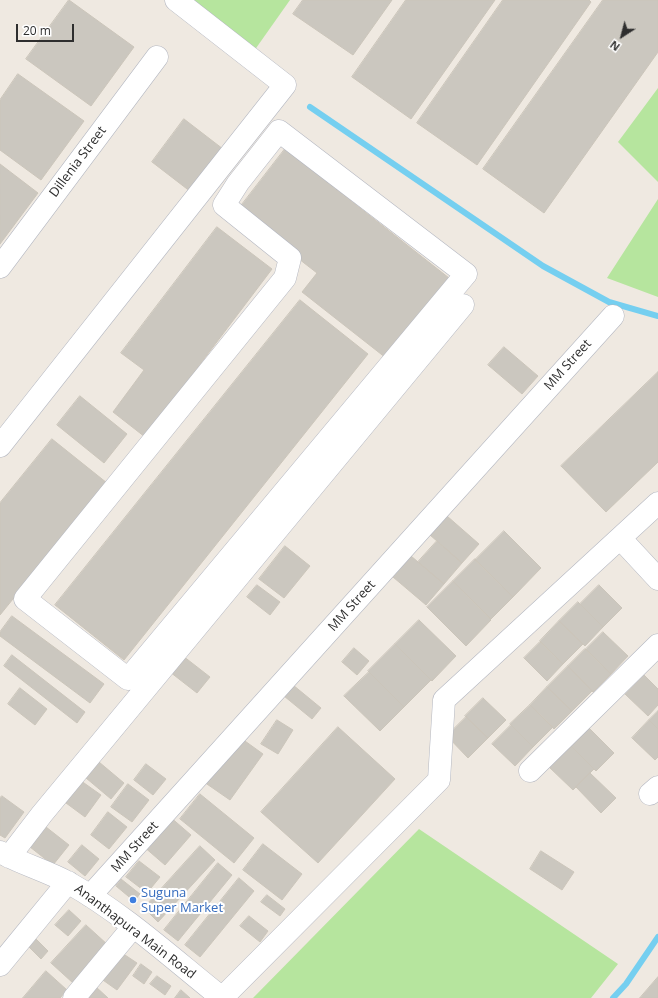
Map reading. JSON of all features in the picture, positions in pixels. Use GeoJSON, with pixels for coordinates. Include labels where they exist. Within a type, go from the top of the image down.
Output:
{"type":"FeatureCollection","features":[{"type":"Feature","properties":{"kind":"street"},"geometry":{"type":"LineString","coordinates":[[0,446],[285,85],[176,0]]}},
{"type":"Feature","properties":{"kind":"street","name":"Dillenia Street"},"geometry":{"type":"LineString","coordinates":[[0,267],[157,57]]}},
{"type":"Feature","properties":{"kind":"street"},"geometry":{"type":"LineString","coordinates":[[280,131],[466,274],[128,679],[25,599],[285,278],[290,258],[224,205],[251,167],[280,131]]}},
{"type":"Feature","properties":{"kind":"street"},"geometry":{"type":"LineString","coordinates":[[231,153],[251,167]]}},
{"type":"Feature","properties":{"kind":"street"},"geometry":{"type":"LineString","coordinates":[[4,854],[47,808],[463,305]]}},
{"type":"Feature","properties":{"kind":"street","name":"MM Street"},"geometry":{"type":"LineString","coordinates":[[90,896],[613,316]]}},
{"type":"Feature","properties":{"kind":"street"},"geometry":{"type":"LineString","coordinates":[[222,998],[439,780],[444,700],[658,503]]}},
{"type":"Feature","properties":{"kind":"street"},"geometry":{"type":"LineString","coordinates":[[620,538],[658,578]]}},
{"type":"Feature","properties":{"kind":"street"},"geometry":{"type":"LineString","coordinates":[[530,771],[658,645]]}},
{"type":"Feature","properties":{"kind":"street","name":"Ananthapura Main Road"},"geometry":{"type":"LineString","coordinates":[[4,854],[68,882],[90,896],[133,927],[222,998]]}},
{"type":"Feature","properties":{"kind":"street"},"geometry":{"type":"LineString","coordinates":[[0,965],[68,882]]}},
{"type":"Feature","properties":{"kind":"street"},"geometry":{"type":"LineString","coordinates":[[74,998],[133,927]]}},
{"type":"Feature","properties":{"kind":"green space"},"geometry":{"type":"Polygon","coordinates":[[[190,0],[290,0],[254,51],[190,0]]]}},
{"type":"Feature","properties":{"kind":"green space"},"geometry":{"type":"Polygon","coordinates":[[[658,88],[658,182],[618,142],[658,88]]]}},
{"type":"Feature","properties":{"kind":"green space"},"geometry":{"type":"Polygon","coordinates":[[[658,199],[658,297],[607,278],[658,199]]]}},
{"type":"Feature","properties":{"kind":"green space"},"geometry":{"type":"Polygon","coordinates":[[[419,829],[618,964],[591,998],[253,998],[419,829]]]}},
{"type":"Feature","properties":{"kind":"building"},"geometry":{"type":"Polygon","coordinates":[[[69,0],[134,47],[91,106],[26,59],[69,0]]]}},
{"type":"Feature","properties":{"kind":"building"},"geometry":{"type":"Polygon","coordinates":[[[303,0],[392,0],[353,55],[293,14],[303,0]]]}},
{"type":"Feature","properties":{"kind":"building"},"geometry":{"type":"Polygon","coordinates":[[[406,0],[495,0],[411,119],[352,77],[406,0]]]}},
{"type":"Feature","properties":{"kind":"building"},"geometry":{"type":"Polygon","coordinates":[[[503,0],[589,0],[591,2],[477,165],[417,123],[503,0]]]}},
{"type":"Feature","properties":{"kind":"building"},"geometry":{"type":"Polygon","coordinates":[[[603,0],[658,0],[658,52],[544,213],[483,169],[603,0]]]}},
{"type":"Feature","properties":{"kind":"building"},"geometry":{"type":"Polygon","coordinates":[[[18,74],[84,121],[41,180],[0,150],[0,100],[18,74]]]}},
{"type":"Feature","properties":{"kind":"building"},"geometry":{"type":"Polygon","coordinates":[[[184,119],[223,149],[191,192],[152,162],[184,119]]]}},
{"type":"Feature","properties":{"kind":"building"},"geometry":{"type":"Polygon","coordinates":[[[285,149],[449,278],[386,358],[302,292],[317,273],[237,211],[285,149]]]}},
{"type":"Feature","properties":{"kind":"building"},"geometry":{"type":"Polygon","coordinates":[[[0,164],[38,193],[0,244],[0,164]]]}},
{"type":"Feature","properties":{"kind":"building"},"geometry":{"type":"Polygon","coordinates":[[[217,227],[272,269],[145,437],[113,412],[144,370],[121,353],[217,227]]]}},
{"type":"Feature","properties":{"kind":"building"},"geometry":{"type":"Polygon","coordinates":[[[300,300],[368,354],[124,660],[55,605],[300,300]]]}},
{"type":"Feature","properties":{"kind":"building"},"geometry":{"type":"Polygon","coordinates":[[[504,347],[538,376],[522,394],[488,365],[504,347]]]}},
{"type":"Feature","properties":{"kind":"building"},"geometry":{"type":"Polygon","coordinates":[[[658,372],[658,462],[606,512],[561,466],[658,372]]]}},
{"type":"Feature","properties":{"kind":"building"},"geometry":{"type":"Polygon","coordinates":[[[80,396],[127,434],[104,463],[57,425],[80,396]]]}},
{"type":"Feature","properties":{"kind":"building"},"geometry":{"type":"Polygon","coordinates":[[[52,439],[107,483],[0,615],[0,503],[52,439]]]}},
{"type":"Feature","properties":{"kind":"building"},"geometry":{"type":"Polygon","coordinates":[[[447,516],[479,544],[462,563],[430,535],[447,516]]]}},
{"type":"Feature","properties":{"kind":"building"},"geometry":{"type":"Polygon","coordinates":[[[504,531],[541,568],[513,597],[475,560],[504,531]]]}},
{"type":"Feature","properties":{"kind":"building"},"geometry":{"type":"Polygon","coordinates":[[[437,541],[462,563],[444,584],[418,562],[437,541]]]}},
{"type":"Feature","properties":{"kind":"building"},"geometry":{"type":"Polygon","coordinates":[[[285,546],[310,566],[284,598],[259,579],[285,546]]]}},
{"type":"Feature","properties":{"kind":"building"},"geometry":{"type":"Polygon","coordinates":[[[411,556],[444,584],[426,605],[393,577],[411,556]]]}},
{"type":"Feature","properties":{"kind":"building"},"geometry":{"type":"Polygon","coordinates":[[[475,559],[513,597],[491,619],[453,581],[475,559]]]}},
{"type":"Feature","properties":{"kind":"building"},"geometry":{"type":"Polygon","coordinates":[[[453,581],[491,620],[466,646],[427,607],[453,581]]]}},
{"type":"Feature","properties":{"kind":"building"},"geometry":{"type":"Polygon","coordinates":[[[257,585],[280,602],[270,615],[247,597],[257,585]]]}},
{"type":"Feature","properties":{"kind":"building"},"geometry":{"type":"Polygon","coordinates":[[[599,585],[622,608],[603,627],[580,604],[599,585]]]}},
{"type":"Feature","properties":{"kind":"building"},"geometry":{"type":"Polygon","coordinates":[[[578,602],[603,627],[585,646],[559,621],[578,602]]]}},
{"type":"Feature","properties":{"kind":"building"},"geometry":{"type":"Polygon","coordinates":[[[12,616],[104,684],[90,703],[0,636],[0,632],[12,616]]]}},
{"type":"Feature","properties":{"kind":"building"},"geometry":{"type":"Polygon","coordinates":[[[419,620],[456,656],[432,681],[395,644],[419,620]]]}},
{"type":"Feature","properties":{"kind":"building"},"geometry":{"type":"Polygon","coordinates":[[[559,621],[583,644],[563,664],[540,641],[559,621]]]}},
{"type":"Feature","properties":{"kind":"building"},"geometry":{"type":"Polygon","coordinates":[[[603,632],[628,656],[611,674],[586,649],[603,632]]]}},
{"type":"Feature","properties":{"kind":"building"},"geometry":{"type":"Polygon","coordinates":[[[540,642],[563,664],[547,681],[524,658],[540,642]]]}},
{"type":"Feature","properties":{"kind":"building"},"geometry":{"type":"Polygon","coordinates":[[[395,644],[431,680],[404,707],[368,671],[395,644]]]}},
{"type":"Feature","properties":{"kind":"building"},"geometry":{"type":"Polygon","coordinates":[[[354,648],[369,661],[357,675],[342,662],[354,648]]]}},
{"type":"Feature","properties":{"kind":"building"},"geometry":{"type":"Polygon","coordinates":[[[585,649],[611,674],[593,692],[568,666],[585,649]]]}},
{"type":"Feature","properties":{"kind":"building"},"geometry":{"type":"Polygon","coordinates":[[[12,655],[85,712],[77,723],[4,666],[12,655]]]}},
{"type":"Feature","properties":{"kind":"building"},"geometry":{"type":"Polygon","coordinates":[[[183,656],[210,677],[197,693],[170,672],[183,656]]]}},
{"type":"Feature","properties":{"kind":"building"},"geometry":{"type":"Polygon","coordinates":[[[568,666],[592,691],[572,711],[547,687],[568,666]]]}},
{"type":"Feature","properties":{"kind":"building"},"geometry":{"type":"Polygon","coordinates":[[[369,672],[404,707],[380,731],[344,696],[369,672]]]}},
{"type":"Feature","properties":{"kind":"building"},"geometry":{"type":"Polygon","coordinates":[[[644,675],[658,689],[658,705],[648,716],[625,694],[644,675]]]}},
{"type":"Feature","properties":{"kind":"building"},"geometry":{"type":"Polygon","coordinates":[[[293,685],[321,708],[312,719],[284,696],[293,685]]]}},
{"type":"Feature","properties":{"kind":"building"},"geometry":{"type":"Polygon","coordinates":[[[547,687],[572,711],[554,729],[530,705],[547,687]]]}},
{"type":"Feature","properties":{"kind":"building"},"geometry":{"type":"Polygon","coordinates":[[[20,688],[47,709],[35,725],[8,704],[20,688]]]}},
{"type":"Feature","properties":{"kind":"building"},"geometry":{"type":"Polygon","coordinates":[[[483,698],[506,720],[488,738],[465,716],[483,698]]]}},
{"type":"Feature","properties":{"kind":"building"},"geometry":{"type":"Polygon","coordinates":[[[530,705],[553,727],[533,747],[510,724],[530,705]]]}},
{"type":"Feature","properties":{"kind":"building"},"geometry":{"type":"Polygon","coordinates":[[[658,711],[658,729],[649,720],[658,711]]]}},
{"type":"Feature","properties":{"kind":"building"},"geometry":{"type":"Polygon","coordinates":[[[466,717],[488,738],[468,758],[447,736],[466,717]]]}},
{"type":"Feature","properties":{"kind":"building"},"geometry":{"type":"Polygon","coordinates":[[[277,720],[293,730],[278,754],[261,744],[277,720]]]}},
{"type":"Feature","properties":{"kind":"building"},"geometry":{"type":"Polygon","coordinates":[[[649,720],[658,729],[658,757],[655,760],[632,738],[649,720]]]}},
{"type":"Feature","properties":{"kind":"building"},"geometry":{"type":"Polygon","coordinates":[[[511,725],[533,747],[515,766],[492,744],[511,725]]]}},
{"type":"Feature","properties":{"kind":"building"},"geometry":{"type":"Polygon","coordinates":[[[338,727],[395,779],[318,863],[261,812],[338,727]]]}},
{"type":"Feature","properties":{"kind":"building"},"geometry":{"type":"Polygon","coordinates":[[[588,727],[614,753],[596,771],[570,745],[588,727]]]}},
{"type":"Feature","properties":{"kind":"building"},"geometry":{"type":"Polygon","coordinates":[[[238,736],[263,754],[230,800],[204,782],[238,736]]]}},
{"type":"Feature","properties":{"kind":"building"},"geometry":{"type":"Polygon","coordinates":[[[570,745],[594,769],[573,790],[549,767],[570,745]]]}},
{"type":"Feature","properties":{"kind":"building"},"geometry":{"type":"Polygon","coordinates":[[[99,762],[124,783],[111,799],[86,778],[99,762]]]}},
{"type":"Feature","properties":{"kind":"building"},"geometry":{"type":"Polygon","coordinates":[[[146,764],[166,779],[153,795],[134,780],[146,764]]]}},
{"type":"Feature","properties":{"kind":"building"},"geometry":{"type":"Polygon","coordinates":[[[590,773],[616,798],[601,813],[576,787],[590,773]]]}},
{"type":"Feature","properties":{"kind":"building"},"geometry":{"type":"Polygon","coordinates":[[[77,778],[101,795],[85,817],[62,800],[77,778]]]}},
{"type":"Feature","properties":{"kind":"building"},"geometry":{"type":"Polygon","coordinates":[[[128,784],[149,800],[132,822],[111,807],[128,784]]]}},
{"type":"Feature","properties":{"kind":"building"},"geometry":{"type":"Polygon","coordinates":[[[200,794],[254,838],[234,863],[180,819],[200,794]]]}},
{"type":"Feature","properties":{"kind":"building"},"geometry":{"type":"Polygon","coordinates":[[[2,796],[24,812],[5,838],[0,835],[0,798],[2,796]]]}},
{"type":"Feature","properties":{"kind":"building"},"geometry":{"type":"Polygon","coordinates":[[[108,812],[127,827],[109,849],[91,835],[108,812]]]}},
{"type":"Feature","properties":{"kind":"building"},"geometry":{"type":"Polygon","coordinates":[[[169,816],[191,835],[165,865],[143,846],[169,816]]]}},
{"type":"Feature","properties":{"kind":"building"},"geometry":{"type":"Polygon","coordinates":[[[46,827],[69,845],[53,865],[30,847],[46,827]]]}},
{"type":"Feature","properties":{"kind":"building"},"geometry":{"type":"Polygon","coordinates":[[[263,844],[302,874],[282,900],[243,870],[263,844]]]}},
{"type":"Feature","properties":{"kind":"building"},"geometry":{"type":"Polygon","coordinates":[[[82,845],[99,859],[85,876],[68,862],[82,845]]]}},
{"type":"Feature","properties":{"kind":"building"},"geometry":{"type":"Polygon","coordinates":[[[200,846],[215,860],[158,922],[144,908],[200,846]]]}},
{"type":"Feature","properties":{"kind":"building"},"geometry":{"type":"Polygon","coordinates":[[[541,851],[574,872],[562,890],[530,869],[541,851]]]}},
{"type":"Feature","properties":{"kind":"building"},"geometry":{"type":"Polygon","coordinates":[[[139,861],[160,877],[147,893],[126,877],[139,861]]]}},
{"type":"Feature","properties":{"kind":"building"},"geometry":{"type":"Polygon","coordinates":[[[218,863],[232,875],[178,941],[164,930],[218,863]]]}},
{"type":"Feature","properties":{"kind":"building"},"geometry":{"type":"Polygon","coordinates":[[[239,878],[254,891],[200,957],[185,945],[239,878]]]}},
{"type":"Feature","properties":{"kind":"building"},"geometry":{"type":"Polygon","coordinates":[[[121,879],[140,894],[134,901],[116,886],[121,879]]]}},
{"type":"Feature","properties":{"kind":"building"},"geometry":{"type":"Polygon","coordinates":[[[267,895],[285,909],[280,916],[261,902],[267,895]]]}},
{"type":"Feature","properties":{"kind":"building"},"geometry":{"type":"Polygon","coordinates":[[[69,910],[81,921],[68,936],[55,925],[69,910]]]}},
{"type":"Feature","properties":{"kind":"building"},"geometry":{"type":"Polygon","coordinates":[[[249,916],[268,931],[260,942],[240,926],[249,916]]]}},
{"type":"Feature","properties":{"kind":"building"},"geometry":{"type":"Polygon","coordinates":[[[86,925],[108,945],[73,983],[51,963],[86,925]]]}},
{"type":"Feature","properties":{"kind":"building"},"geometry":{"type":"Polygon","coordinates":[[[36,939],[48,951],[41,959],[29,947],[36,939]]]}},
{"type":"Feature","properties":{"kind":"building"},"geometry":{"type":"Polygon","coordinates":[[[119,951],[137,963],[117,990],[100,978],[119,951]]]}},
{"type":"Feature","properties":{"kind":"building"},"geometry":{"type":"Polygon","coordinates":[[[141,964],[152,972],[144,984],[133,976],[141,964]]]}},
{"type":"Feature","properties":{"kind":"building"},"geometry":{"type":"Polygon","coordinates":[[[46,971],[67,990],[60,998],[23,998],[46,971]]]}},
{"type":"Feature","properties":{"kind":"building"},"geometry":{"type":"Polygon","coordinates":[[[157,976],[171,986],[165,995],[150,984],[157,976]]]}},
{"type":"Feature","properties":{"kind":"building"},"geometry":{"type":"Polygon","coordinates":[[[658,977],[658,998],[640,998],[658,977]]]}},
{"type":"Feature","properties":{"kind":"building"},"geometry":{"type":"Polygon","coordinates":[[[95,986],[108,998],[85,998],[95,986]]]}},
{"type":"Feature","properties":{"kind":"building"},"geometry":{"type":"Polygon","coordinates":[[[181,990],[190,998],[175,998],[181,990]]]}},
{"type":"Feature","properties":{"kind":"waterway"},"geometry":{"type":"LineString","coordinates":[[310,107],[543,266],[609,302],[658,316]]}},
{"type":"Feature","properties":{"kind":"waterway"},"geometry":{"type":"LineString","coordinates":[[613,998],[626,984],[658,937]]}},
{"type":"Feature","properties":{"kind":"place","name":"Suguna Super Market"},"geometry":{"type":"Point","coordinates":[133,900]}}]}
